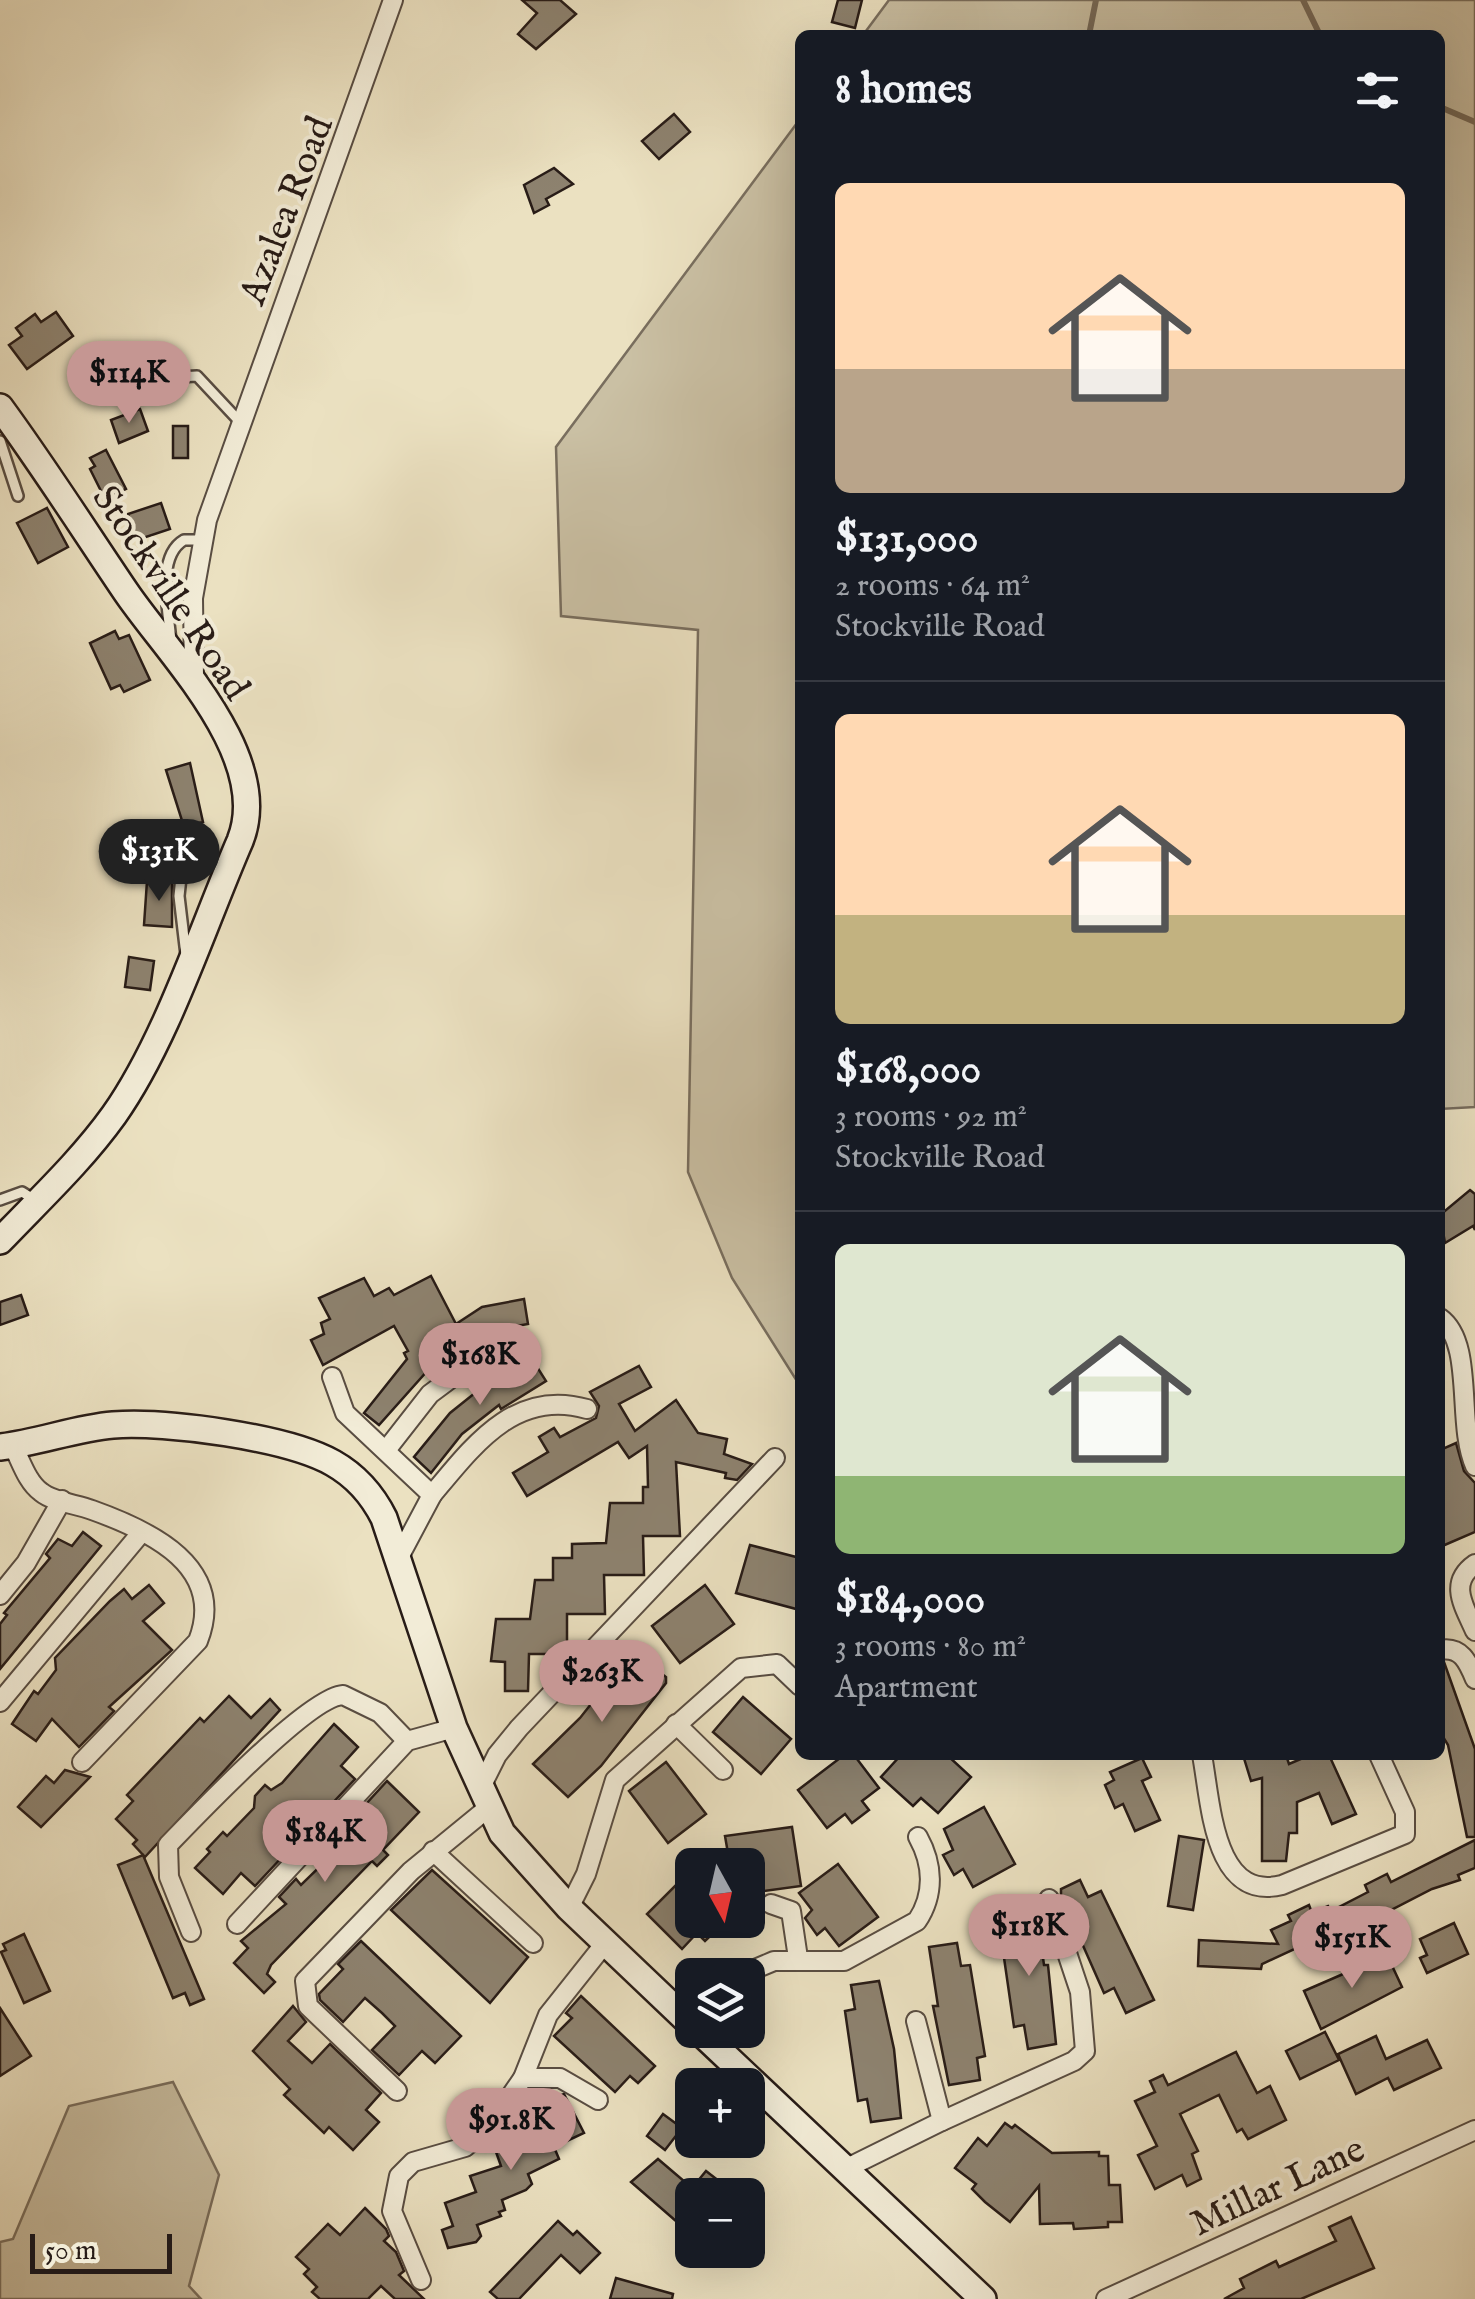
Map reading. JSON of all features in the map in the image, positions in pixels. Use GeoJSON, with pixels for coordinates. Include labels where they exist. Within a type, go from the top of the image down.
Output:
{"type":"FeatureCollection","features":[{"type":"Feature","properties":{"kind":"street","name":"Azalea Road"},"geometry":{"type":"LineString","coordinates":[[194,677],[194,598],[203,540],[240,422],[352,123],[393,0]]}},
{"type":"Feature","properties":{"kind":"street","name":"Stockville Road"},"geometry":{"type":"LineString","coordinates":[[0,407],[133,602],[194,677],[238,766],[246,816],[244,830],[186,965],[115,1113],[38,1202],[5,1230]]}},
{"type":"Feature","properties":{"kind":"street"},"geometry":{"type":"LineString","coordinates":[[1445,1321],[1466,1354],[1465,1431],[1475,1466]]}},
{"type":"Feature","properties":{"kind":"street"},"geometry":{"type":"LineString","coordinates":[[387,1450],[430,1394],[477,1359]]}},
{"type":"Feature","properties":{"kind":"street"},"geometry":{"type":"LineString","coordinates":[[332,1377],[345,1413],[432,1496]]}},
{"type":"Feature","properties":{"kind":"street"},"geometry":{"type":"LineString","coordinates":[[398,1559],[432,1496],[501,1422],[542,1404],[565,1402],[586,1409]]}},
{"type":"Feature","properties":{"kind":"street"},"geometry":{"type":"LineString","coordinates":[[82,1762],[186,1656],[203,1628],[204,1592],[196,1572],[141,1533],[44,1496],[7,1446],[129,1424],[298,1449],[331,1462],[364,1486],[384,1518],[454,1728],[484,1799],[516,1854],[675,2007]]}},
{"type":"Feature","properties":{"kind":"street"},"geometry":{"type":"LineString","coordinates":[[397,2091],[308,2006],[305,1982],[484,1799],[497,1755],[518,1728],[774,1458]]}},
{"type":"Feature","properties":{"kind":"street"},"geometry":{"type":"LineString","coordinates":[[0,1595],[26,1563],[62,1500]]}},
{"type":"Feature","properties":{"kind":"street"},"geometry":{"type":"LineString","coordinates":[[0,1702],[141,1533]]}},
{"type":"Feature","properties":{"kind":"street"},"geometry":{"type":"LineString","coordinates":[[1475,1564],[1463,1572],[1459,1587],[1475,1631]]}},
{"type":"Feature","properties":{"kind":"street"},"geometry":{"type":"LineString","coordinates":[[1445,1650],[1465,1657],[1475,1679]]}},
{"type":"Feature","properties":{"kind":"street"},"geometry":{"type":"LineString","coordinates":[[570,1908],[586,1874],[610,1789],[676,1724],[748,1665],[778,1664],[795,1681]]}},
{"type":"Feature","properties":{"kind":"street"},"geometry":{"type":"LineString","coordinates":[[191,1932],[169,1876],[167,1848],[286,1731],[318,1704],[344,1696],[380,1713],[407,1741]]}},
{"type":"Feature","properties":{"kind":"street"},"geometry":{"type":"LineString","coordinates":[[676,1724],[723,1770]]}},
{"type":"Feature","properties":{"kind":"street"},"geometry":{"type":"LineString","coordinates":[[237,1924],[407,1741],[454,1728]]}},
{"type":"Feature","properties":{"kind":"street"},"geometry":{"type":"LineString","coordinates":[[1203,1760],[1225,1860],[1238,1880],[1261,1888],[1282,1885],[1405,1834],[1405,1812],[1381,1760]]}},
{"type":"Feature","properties":{"kind":"street"},"geometry":{"type":"LineString","coordinates":[[765,1963],[798,1958],[844,1960],[917,1921],[930,1875],[930,1863],[918,1837]]}},
{"type":"Feature","properties":{"kind":"street"},"geometry":{"type":"LineString","coordinates":[[432,1851],[534,1943]]}},
{"type":"Feature","properties":{"kind":"street"},"geometry":{"type":"LineString","coordinates":[[845,2169],[1074,2061],[1084,2050],[1080,1992],[1048,1899]]}},
{"type":"Feature","properties":{"kind":"street"},"geometry":{"type":"LineString","coordinates":[[771,1904],[791,1911],[798,1958]]}},
{"type":"Feature","properties":{"kind":"street"},"geometry":{"type":"LineString","coordinates":[[421,2280],[392,2211],[399,2176],[413,2162],[474,2142],[523,2078],[548,2015],[606,1942]]}},
{"type":"Feature","properties":{"kind":"street"},"geometry":{"type":"LineString","coordinates":[[916,2020],[942,2121]]}},
{"type":"Feature","properties":{"kind":"street"},"geometry":{"type":"LineString","coordinates":[[718,2048],[983,2299]]}},
{"type":"Feature","properties":{"kind":"street"},"geometry":{"type":"LineString","coordinates":[[523,2078],[560,2078],[598,2100]]}},
{"type":"Feature","properties":{"kind":"street","name":"Millar Lane"},"geometry":{"type":"LineString","coordinates":[[1106,2299],[1475,2130]]}},
{"type":"Feature","properties":{"kind":"lane"},"geometry":{"type":"LineString","coordinates":[[153,388],[179,377],[197,376],[240,422]]}},
{"type":"Feature","properties":{"kind":"lane"},"geometry":{"type":"LineString","coordinates":[[0,440],[18,496]]}},
{"type":"Feature","properties":{"kind":"lane"},"geometry":{"type":"LineString","coordinates":[[172,649],[167,578],[170,553],[184,540],[203,540]]}},
{"type":"Feature","properties":{"kind":"lane"},"geometry":{"type":"LineString","coordinates":[[184,849],[179,896],[186,965]]}},
{"type":"Feature","properties":{"kind":"lane"},"geometry":{"type":"LineString","coordinates":[[0,1200],[22,1192],[38,1202]]}},
{"type":"Feature","properties":{"kind":"shaded area"},"geometry":{"type":"Polygon","coordinates":[[[889,0],[1475,0],[1475,1107],[1445,1109],[1445,30],[867,30],[889,0]]]}},
{"type":"Feature","properties":{"kind":"shaded area"},"geometry":{"type":"Polygon","coordinates":[[[795,126],[795,1378],[732,1278],[688,1172],[698,630],[561,616],[556,447],[795,126]]]}},
{"type":"Feature","properties":{"kind":"shaded area"},"geometry":{"type":"Polygon","coordinates":[[[173,2082],[219,2175],[189,2286],[201,2299],[0,2299],[0,2242],[13,2239],[69,2106],[173,2082]]]}},
{"type":"Feature","properties":{"kind":"building"},"geometry":{"type":"Polygon","coordinates":[[[522,0],[560,0],[576,14],[536,49],[518,34],[537,13],[522,0]]]}},
{"type":"Feature","properties":{"kind":"building"},"geometry":{"type":"Polygon","coordinates":[[[838,0],[862,0],[855,28],[832,22],[838,0]]]}},
{"type":"Feature","properties":{"kind":"building"},"geometry":{"type":"Polygon","coordinates":[[[674,114],[690,132],[659,159],[642,141],[674,114]]]}},
{"type":"Feature","properties":{"kind":"building"},"geometry":{"type":"Polygon","coordinates":[[[554,168],[573,184],[546,199],[549,205],[534,213],[524,185],[554,168]]]}},
{"type":"Feature","properties":{"kind":"building"},"geometry":{"type":"Polygon","coordinates":[[[56,312],[73,336],[27,369],[9,345],[22,336],[16,328],[35,314],[41,322],[56,312]]]}},
{"type":"Feature","properties":{"kind":"building"},"geometry":{"type":"Polygon","coordinates":[[[140,409],[148,431],[119,443],[111,420],[140,409]]]}},
{"type":"Feature","properties":{"kind":"building"},"geometry":{"type":"Polygon","coordinates":[[[173,426],[188,426],[188,458],[173,458],[173,426]]]}},
{"type":"Feature","properties":{"kind":"building"},"geometry":{"type":"Polygon","coordinates":[[[106,450],[126,489],[105,499],[90,469],[95,466],[90,458],[106,450]]]}},
{"type":"Feature","properties":{"kind":"building"},"geometry":{"type":"Polygon","coordinates":[[[161,503],[170,529],[137,540],[128,514],[161,503]]]}},
{"type":"Feature","properties":{"kind":"building"},"geometry":{"type":"Polygon","coordinates":[[[47,508],[68,547],[38,563],[17,523],[47,508]]]}},
{"type":"Feature","properties":{"kind":"building"},"geometry":{"type":"Polygon","coordinates":[[[115,631],[119,639],[129,635],[150,680],[124,692],[120,685],[111,689],[90,643],[115,631]]]}},
{"type":"Feature","properties":{"kind":"building"},"geometry":{"type":"Polygon","coordinates":[[[190,763],[203,822],[184,827],[166,770],[190,763]]]}},
{"type":"Feature","properties":{"kind":"building"},"geometry":{"type":"Polygon","coordinates":[[[147,881],[172,883],[172,927],[144,925],[147,881]]]}},
{"type":"Feature","properties":{"kind":"building"},"geometry":{"type":"Polygon","coordinates":[[[129,957],[154,961],[150,990],[125,987],[129,957]]]}},
{"type":"Feature","properties":{"kind":"building"},"geometry":{"type":"Polygon","coordinates":[[[1470,1190],[1475,1194],[1475,1230],[1473,1226],[1445,1243],[1445,1211],[1470,1190]]]}},
{"type":"Feature","properties":{"kind":"building"},"geometry":{"type":"Polygon","coordinates":[[[431,1276],[456,1324],[482,1307],[524,1299],[528,1324],[487,1331],[450,1351],[453,1355],[429,1369],[379,1425],[364,1413],[407,1359],[404,1353],[408,1351],[394,1326],[323,1365],[311,1340],[324,1334],[321,1323],[330,1319],[319,1298],[364,1278],[374,1296],[389,1288],[394,1295],[431,1276]]]}},
{"type":"Feature","properties":{"kind":"building"},"geometry":{"type":"Polygon","coordinates":[[[21,1295],[28,1315],[0,1325],[0,1302],[21,1295]]]}},
{"type":"Feature","properties":{"kind":"building"},"geometry":{"type":"Polygon","coordinates":[[[532,1359],[546,1381],[501,1409],[499,1405],[462,1434],[431,1473],[414,1457],[450,1413],[480,1389],[475,1380],[532,1359]]]}},
{"type":"Feature","properties":{"kind":"building"},"geometry":{"type":"Polygon","coordinates":[[[639,1366],[651,1387],[619,1404],[635,1431],[676,1400],[698,1433],[727,1439],[724,1454],[752,1464],[737,1480],[725,1478],[726,1473],[676,1462],[680,1536],[643,1536],[644,1575],[604,1575],[605,1614],[567,1614],[567,1654],[529,1654],[528,1691],[505,1691],[505,1662],[491,1661],[496,1619],[530,1619],[535,1580],[553,1580],[553,1558],[572,1558],[572,1544],[606,1543],[610,1503],[643,1503],[643,1487],[648,1487],[647,1446],[629,1458],[618,1442],[527,1496],[513,1473],[548,1452],[539,1437],[554,1428],[560,1437],[596,1418],[599,1406],[590,1392],[639,1366]]]}},
{"type":"Feature","properties":{"kind":"building"},"geometry":{"type":"Polygon","coordinates":[[[1456,1443],[1464,1471],[1475,1483],[1475,1532],[1445,1545],[1445,1448],[1456,1443]]]}},
{"type":"Feature","properties":{"kind":"building"},"geometry":{"type":"Polygon","coordinates":[[[83,1532],[101,1546],[0,1669],[0,1624],[7,1615],[4,1613],[50,1558],[46,1554],[58,1539],[72,1546],[83,1532]]]}},
{"type":"Feature","properties":{"kind":"building"},"geometry":{"type":"Polygon","coordinates":[[[750,1545],[795,1557],[795,1609],[736,1593],[750,1545]]]}},
{"type":"Feature","properties":{"kind":"building"},"geometry":{"type":"Polygon","coordinates":[[[149,1585],[164,1603],[143,1621],[172,1650],[109,1707],[114,1711],[79,1747],[52,1719],[36,1741],[12,1724],[34,1691],[38,1694],[56,1670],[55,1658],[110,1601],[124,1589],[132,1599],[149,1585]]]}},
{"type":"Feature","properties":{"kind":"building"},"geometry":{"type":"Polygon","coordinates":[[[705,1585],[734,1624],[680,1663],[652,1626],[705,1585]]]}},
{"type":"Feature","properties":{"kind":"building"},"geometry":{"type":"Polygon","coordinates":[[[633,1651],[666,1677],[666,1683],[601,1766],[568,1797],[533,1764],[580,1718],[633,1651]]]}},
{"type":"Feature","properties":{"kind":"building"},"geometry":{"type":"Polygon","coordinates":[[[1445,1665],[1475,1749],[1475,1837],[1467,1837],[1448,1745],[1445,1665]]]}},
{"type":"Feature","properties":{"kind":"building"},"geometry":{"type":"Polygon","coordinates":[[[229,1696],[251,1718],[270,1699],[280,1710],[145,1857],[133,1844],[137,1840],[116,1819],[133,1801],[127,1795],[200,1718],[204,1722],[229,1696]]]}},
{"type":"Feature","properties":{"kind":"building"},"geometry":{"type":"Polygon","coordinates":[[[743,1697],[791,1739],[761,1774],[713,1732],[743,1697]]]}},
{"type":"Feature","properties":{"kind":"building"},"geometry":{"type":"Polygon","coordinates":[[[334,1724],[358,1747],[341,1766],[355,1779],[255,1886],[241,1873],[223,1894],[195,1868],[210,1852],[207,1849],[223,1832],[227,1836],[254,1808],[255,1796],[265,1785],[271,1790],[282,1783],[334,1724]]]}},
{"type":"Feature","properties":{"kind":"building"},"geometry":{"type":"Polygon","coordinates":[[[837,1760],[858,1760],[879,1788],[862,1801],[869,1810],[852,1823],[845,1814],[827,1828],[798,1790],[837,1760]]]}},
{"type":"Feature","properties":{"kind":"building"},"geometry":{"type":"Polygon","coordinates":[[[896,1760],[952,1760],[971,1777],[938,1813],[921,1798],[913,1806],[881,1777],[896,1760]]]}},
{"type":"Feature","properties":{"kind":"building"},"geometry":{"type":"Polygon","coordinates":[[[1143,1760],[1151,1777],[1142,1781],[1160,1820],[1135,1831],[1123,1804],[1115,1808],[1105,1785],[1114,1780],[1110,1772],[1143,1760]]]}},
{"type":"Feature","properties":{"kind":"building"},"geometry":{"type":"Polygon","coordinates":[[[1245,1760],[1288,1760],[1289,1764],[1298,1760],[1331,1760],[1356,1814],[1332,1824],[1319,1793],[1297,1802],[1297,1833],[1289,1833],[1286,1861],[1262,1861],[1262,1778],[1251,1781],[1245,1760]]]}},
{"type":"Feature","properties":{"kind":"building"},"geometry":{"type":"Polygon","coordinates":[[[666,1762],[706,1814],[668,1843],[629,1791],[666,1762]]]}},
{"type":"Feature","properties":{"kind":"building"},"geometry":{"type":"Polygon","coordinates":[[[65,1770],[90,1777],[41,1827],[18,1807],[46,1776],[54,1783],[65,1770]]]}},
{"type":"Feature","properties":{"kind":"building"},"geometry":{"type":"Polygon","coordinates":[[[387,1781],[419,1812],[383,1850],[388,1855],[377,1866],[372,1861],[271,1965],[267,1974],[275,1982],[264,1993],[234,1963],[248,1948],[241,1941],[286,1904],[279,1897],[296,1879],[301,1885],[375,1813],[366,1804],[387,1781]]]}},
{"type":"Feature","properties":{"kind":"building"},"geometry":{"type":"Polygon","coordinates":[[[984,1807],[1015,1864],[973,1887],[963,1869],[954,1875],[943,1855],[953,1850],[944,1829],[984,1807]]]}},
{"type":"Feature","properties":{"kind":"building"},"geometry":{"type":"Polygon","coordinates":[[[792,1827],[801,1886],[765,1891],[765,1848],[727,1848],[725,1836],[792,1827]]]}},
{"type":"Feature","properties":{"kind":"building"},"geometry":{"type":"Polygon","coordinates":[[[1179,1836],[1204,1840],[1193,1910],[1168,1906],[1179,1836]]]}},
{"type":"Feature","properties":{"kind":"building"},"geometry":{"type":"Polygon","coordinates":[[[1475,1840],[1475,1868],[1458,1875],[1460,1880],[1432,1889],[1360,1926],[1357,1920],[1262,1964],[1261,1969],[1198,1966],[1199,1940],[1278,1944],[1271,1930],[1291,1921],[1288,1915],[1309,1905],[1312,1913],[1328,1906],[1331,1911],[1368,1892],[1365,1885],[1387,1874],[1391,1882],[1475,1840]]]}},
{"type":"Feature","properties":{"kind":"building"},"geometry":{"type":"Polygon","coordinates":[[[143,1855],[204,1999],[190,2005],[185,1993],[173,1998],[118,1865],[143,1855]]]}},
{"type":"Feature","properties":{"kind":"building"},"geometry":{"type":"Polygon","coordinates":[[[838,1864],[878,1917],[839,1946],[825,1928],[817,1935],[805,1918],[812,1910],[799,1893],[838,1864]]]}},
{"type":"Feature","properties":{"kind":"building"},"geometry":{"type":"Polygon","coordinates":[[[432,1870],[528,1957],[490,2003],[391,1910],[432,1870]]]}},
{"type":"Feature","properties":{"kind":"building"},"geometry":{"type":"Polygon","coordinates":[[[1080,1880],[1088,1897],[1101,1891],[1154,2000],[1126,2013],[1114,1988],[1104,1993],[1077,1932],[1086,1927],[1074,1901],[1066,1906],[1061,1895],[1061,1889],[1080,1880]]]}},
{"type":"Feature","properties":{"kind":"building"},"geometry":{"type":"Polygon","coordinates":[[[675,1886],[675,1938],[692,1938],[682,1949],[647,1914],[675,1886]]]}},
{"type":"Feature","properties":{"kind":"building"},"geometry":{"type":"Polygon","coordinates":[[[1036,1907],[1044,1965],[1048,1965],[1056,2044],[1028,2049],[1024,2025],[1014,2027],[1001,1937],[1011,1935],[1007,1911],[1036,1907]]]}},
{"type":"Feature","properties":{"kind":"building"},"geometry":{"type":"Polygon","coordinates":[[[1454,1923],[1468,1954],[1427,1973],[1420,1958],[1427,1955],[1420,1939],[1454,1923]]]}},
{"type":"Feature","properties":{"kind":"building"},"geometry":{"type":"Polygon","coordinates":[[[24,1934],[50,1991],[24,2003],[1,1952],[6,1950],[3,1944],[24,1934]]]}},
{"type":"Feature","properties":{"kind":"building"},"geometry":{"type":"Polygon","coordinates":[[[361,1941],[461,2036],[435,2063],[422,2051],[399,2075],[372,2050],[395,2026],[382,2013],[365,1998],[343,2022],[320,2000],[319,1994],[343,1969],[338,1964],[361,1941]]]}},
{"type":"Feature","properties":{"kind":"building"},"geometry":{"type":"Polygon","coordinates":[[[957,1943],[961,1966],[970,1965],[985,2056],[977,2058],[980,2080],[949,2085],[933,2006],[938,2006],[929,1947],[957,1943]]]}},
{"type":"Feature","properties":{"kind":"building"},"geometry":{"type":"Polygon","coordinates":[[[1387,1955],[1402,1987],[1321,2029],[1304,1991],[1387,1955]]]}},
{"type":"Feature","properties":{"kind":"building"},"geometry":{"type":"Polygon","coordinates":[[[879,1981],[894,2049],[901,2118],[871,2122],[867,2099],[858,2101],[845,2011],[855,2009],[851,1985],[879,1981]]]}},
{"type":"Feature","properties":{"kind":"building"},"geometry":{"type":"Polygon","coordinates":[[[581,1996],[655,2066],[638,2083],[630,2076],[615,2092],[554,2036],[572,2018],[566,2013],[581,1996]]]}},
{"type":"Feature","properties":{"kind":"building"},"geometry":{"type":"Polygon","coordinates":[[[293,2006],[306,2022],[288,2041],[312,2063],[330,2044],[381,2093],[366,2110],[379,2122],[353,2150],[329,2127],[324,2133],[284,2095],[290,2089],[253,2051],[293,2006]]]}},
{"type":"Feature","properties":{"kind":"building"},"geometry":{"type":"Polygon","coordinates":[[[0,2008],[31,2056],[0,2076],[0,2008]]]}},
{"type":"Feature","properties":{"kind":"building"},"geometry":{"type":"Polygon","coordinates":[[[1325,2032],[1339,2060],[1300,2079],[1286,2051],[1325,2032]]]}},
{"type":"Feature","properties":{"kind":"building"},"geometry":{"type":"Polygon","coordinates":[[[1376,2036],[1386,2059],[1427,2040],[1441,2068],[1394,2090],[1388,2078],[1356,2094],[1338,2054],[1376,2036]]]}},
{"type":"Feature","properties":{"kind":"building"},"geometry":{"type":"Polygon","coordinates":[[[1236,2052],[1257,2093],[1270,2086],[1286,2120],[1248,2139],[1242,2129],[1237,2132],[1219,2095],[1180,2114],[1198,2151],[1192,2154],[1201,2179],[1187,2186],[1182,2175],[1155,2189],[1138,2155],[1157,2146],[1135,2101],[1155,2092],[1150,2081],[1163,2075],[1168,2085],[1236,2052]]]}},
{"type":"Feature","properties":{"kind":"building"},"geometry":{"type":"Polygon","coordinates":[[[564,2094],[584,2133],[554,2147],[559,2159],[528,2174],[532,2184],[502,2200],[505,2210],[499,2212],[501,2216],[477,2225],[481,2236],[476,2242],[448,2248],[442,2230],[453,2226],[445,2203],[476,2192],[470,2176],[501,2166],[496,2152],[526,2140],[521,2126],[553,2114],[548,2100],[564,2094]]]}},
{"type":"Feature","properties":{"kind":"building"},"geometry":{"type":"Polygon","coordinates":[[[663,2114],[675,2123],[675,2137],[665,2150],[647,2136],[663,2114]]]}},
{"type":"Feature","properties":{"kind":"building"},"geometry":{"type":"Polygon","coordinates":[[[1005,2123],[1012,2128],[1015,2125],[1052,2153],[1099,2152],[1099,2156],[1108,2156],[1109,2185],[1120,2185],[1122,2222],[1074,2229],[1073,2223],[1040,2224],[1039,2186],[1010,2222],[985,2202],[972,2189],[976,2184],[955,2168],[978,2138],[987,2146],[1005,2123]]]}},
{"type":"Feature","properties":{"kind":"building"},"geometry":{"type":"Polygon","coordinates":[[[658,2159],[680,2178],[675,2178],[675,2220],[631,2182],[658,2159]]]}},
{"type":"Feature","properties":{"kind":"building"},"geometry":{"type":"Polygon","coordinates":[[[365,2208],[386,2229],[389,2236],[384,2241],[396,2252],[404,2271],[399,2275],[424,2299],[395,2299],[381,2286],[368,2299],[320,2299],[312,2292],[317,2287],[304,2274],[309,2269],[296,2257],[328,2224],[340,2235],[365,2208]]]}},
{"type":"Feature","properties":{"kind":"building"},"geometry":{"type":"Polygon","coordinates":[[[1351,2217],[1374,2268],[1301,2299],[1224,2299],[1244,2288],[1240,2279],[1276,2261],[1279,2267],[1336,2241],[1329,2227],[1351,2217]]]}},
{"type":"Feature","properties":{"kind":"building"},"geometry":{"type":"Polygon","coordinates":[[[558,2221],[573,2235],[577,2231],[600,2253],[580,2273],[561,2255],[519,2299],[498,2299],[490,2292],[558,2221]]]}},
{"type":"Feature","properties":{"kind":"building"},"geometry":{"type":"Polygon","coordinates":[[[616,2278],[673,2294],[672,2299],[610,2299],[616,2278]]]}},
{"type":"Feature","properties":{"kind":"waterway"},"geometry":{"type":"LineString","coordinates":[[1090,30],[1096,0]]}},
{"type":"Feature","properties":{"kind":"waterway"},"geometry":{"type":"LineString","coordinates":[[1303,0],[1318,30]]}},
{"type":"Feature","properties":{"kind":"waterway"},"geometry":{"type":"LineString","coordinates":[[1445,109],[1475,122]]}}]}
